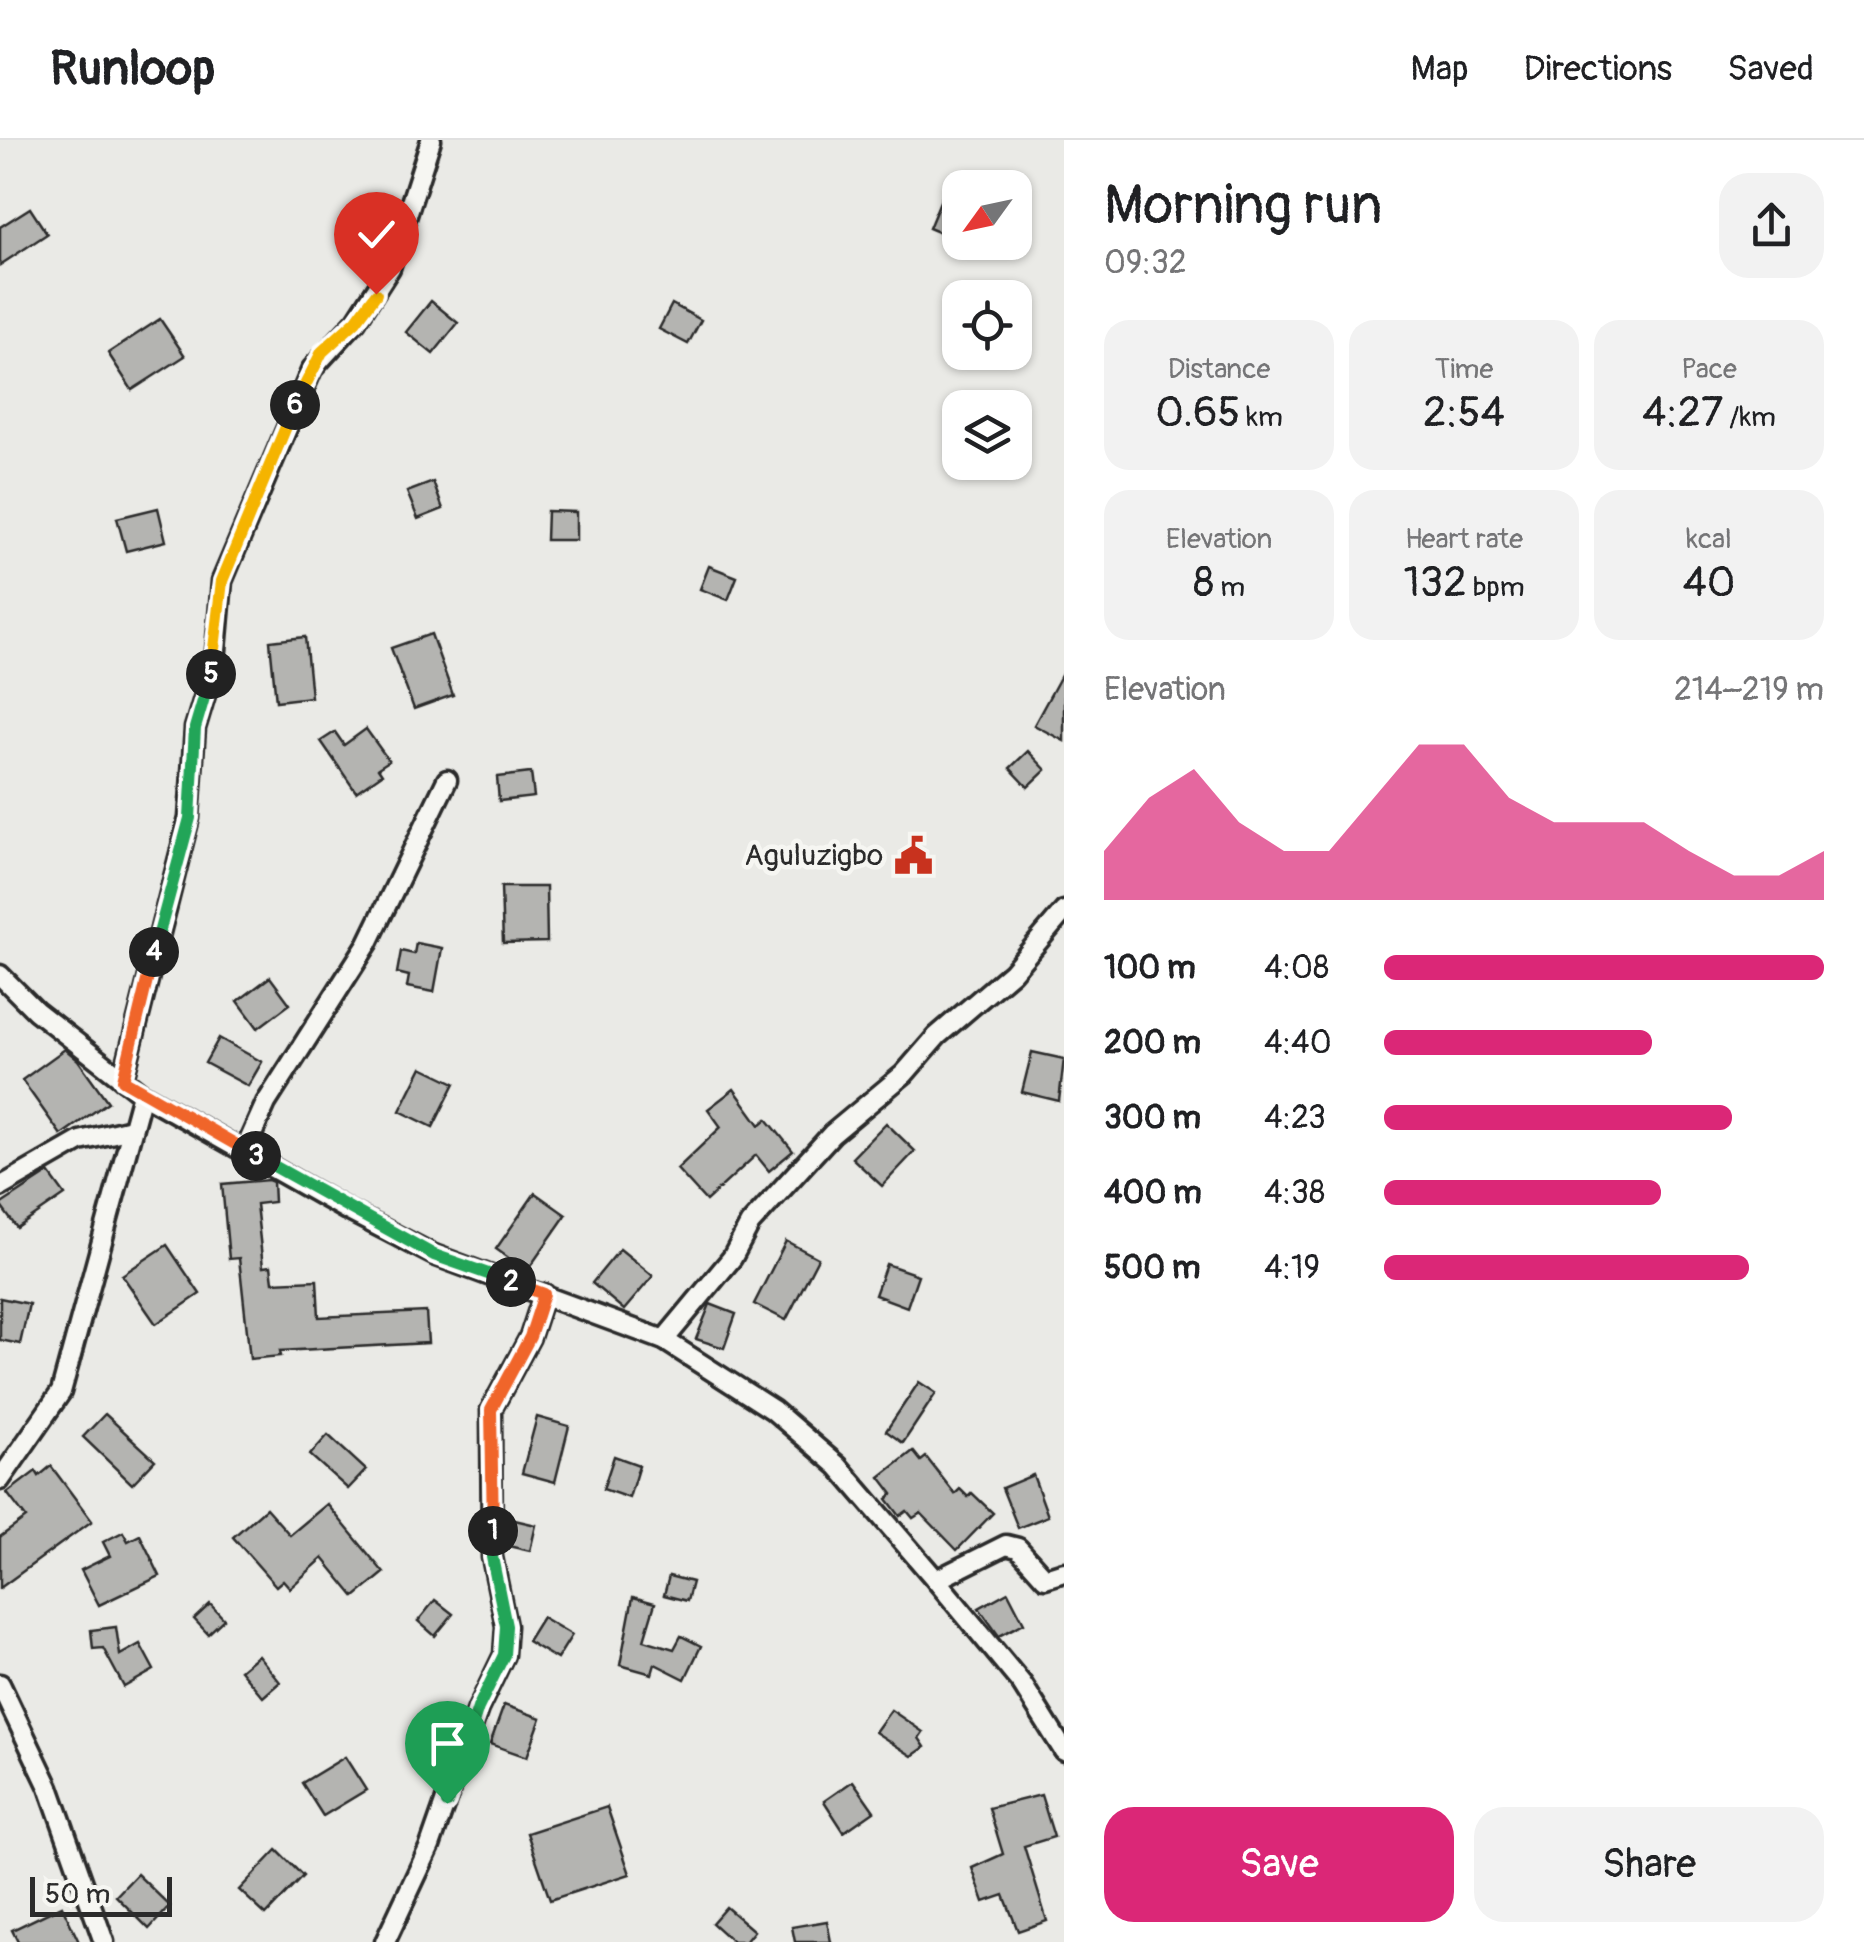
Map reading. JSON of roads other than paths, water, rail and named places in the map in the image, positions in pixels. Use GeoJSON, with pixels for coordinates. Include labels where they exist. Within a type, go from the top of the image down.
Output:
{"type":"FeatureCollection","features":[{"type":"Feature","properties":{"kind":"street"},"geometry":{"type":"LineString","coordinates":[[123,1080],[190,818],[195,728],[215,662],[222,581],[275,446],[312,369],[322,352],[356,321],[390,268],[431,140]]}},
{"type":"Feature","properties":{"kind":"street"},"geometry":{"type":"LineString","coordinates":[[245,1150],[266,1103],[376,929],[447,780]]}},
{"type":"Feature","properties":{"kind":"street"},"geometry":{"type":"LineString","coordinates":[[664,1340],[732,1258],[750,1224],[808,1160],[904,1074],[937,1036],[1012,972],[1064,911]]}},
{"type":"Feature","properties":{"kind":"street"},"geometry":{"type":"LineString","coordinates":[[0,974],[36,1011],[142,1094],[434,1255],[664,1340],[773,1410],[838,1466],[936,1580],[1022,1684],[1064,1751]]}},
{"type":"Feature","properties":{"kind":"street"},"geometry":{"type":"LineString","coordinates":[[0,1480],[61,1392],[142,1094]]}},
{"type":"Feature","properties":{"kind":"street"},"geometry":{"type":"LineString","coordinates":[[0,1188],[80,1141],[131,1130]]}},
{"type":"Feature","properties":{"kind":"street"},"geometry":{"type":"LineString","coordinates":[[385,1942],[430,1846],[478,1708],[504,1655],[506,1626],[492,1557],[491,1410],[523,1352],[544,1294]]}},
{"type":"Feature","properties":{"kind":"street"},"geometry":{"type":"LineString","coordinates":[[936,1580],[1006,1545],[1018,1548],[1045,1578],[1064,1572]]}},
{"type":"Feature","properties":{"kind":"street"},"geometry":{"type":"LineString","coordinates":[[0,1684],[49,1787],[104,1942]]}},
{"type":"Feature","properties":{"kind":"place","name":"Aguluzigbo"},"geometry":{"type":"Point","coordinates":[913,855]}}]}
